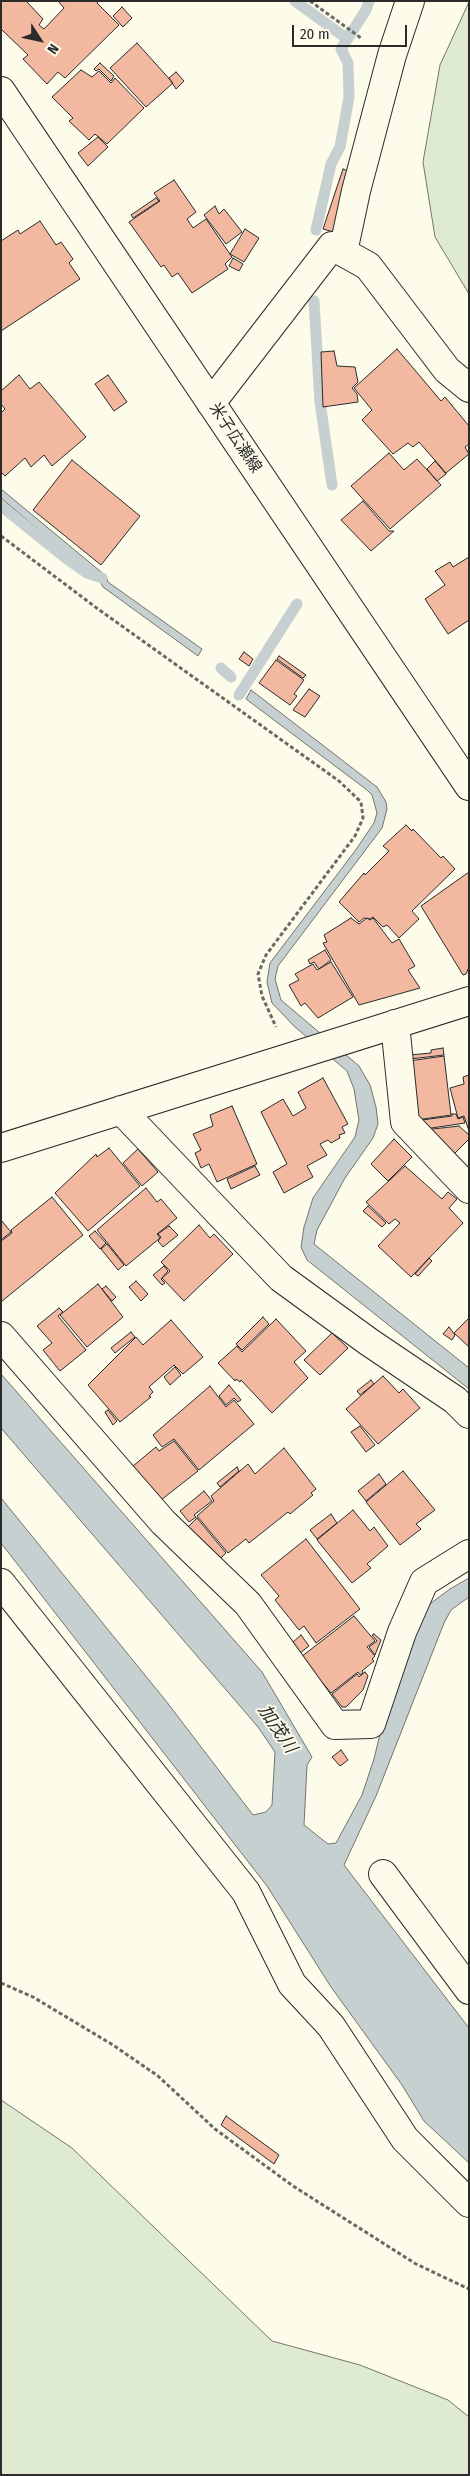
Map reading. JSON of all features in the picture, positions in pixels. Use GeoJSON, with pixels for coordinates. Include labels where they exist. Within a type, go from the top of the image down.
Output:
{"type":"FeatureCollection","features":[{"type":"Feature","properties":{"kind":"street"},"geometry":{"type":"LineString","coordinates":[[343,252],[356,191],[392,55],[410,1]]}},
{"type":"Feature","properties":{"kind":"street","name":"米子広瀬線"},"geometry":{"type":"LineString","coordinates":[[1,91],[469,786]]}},
{"type":"Feature","properties":{"kind":"street"},"geometry":{"type":"LineString","coordinates":[[211,403],[332,246],[368,266],[447,370],[469,388]]}},
{"type":"Feature","properties":{"kind":"street"},"geometry":{"type":"LineString","coordinates":[[1,1148],[469,1001]]}},
{"type":"Feature","properties":{"kind":"street"},"geometry":{"type":"LineString","coordinates":[[395,1024],[404,1122],[469,1189]]}},
{"type":"Feature","properties":{"kind":"street"},"geometry":{"type":"LineString","coordinates":[[122,1110],[281,1278],[369,1342],[455,1400],[469,1414]]}},
{"type":"Feature","properties":{"kind":"street"},"geometry":{"type":"LineString","coordinates":[[1,1336],[163,1522],[248,1604],[335,1725],[371,1724],[402,1632],[424,1582],[469,1554]]}},
{"type":"Feature","properties":{"kind":"street"},"geometry":{"type":"LineString","coordinates":[[1,1583],[246,1892],[292,1984],[331,2026],[405,2139],[469,2203]]}},
{"type":"Feature","properties":{"kind":"street"},"geometry":{"type":"LineString","coordinates":[[383,1874],[469,1990]]}},
{"type":"Feature","properties":{"kind":"path"},"geometry":{"type":"LineString","coordinates":[[310,1],[366,42]]}},
{"type":"Feature","properties":{"kind":"path"},"geometry":{"type":"LineString","coordinates":[[1,536],[98,609],[332,776],[361,802],[363,818],[355,836],[266,955],[258,974],[262,996],[272,1020],[315,1049]]}},
{"type":"Feature","properties":{"kind":"path"},"geometry":{"type":"LineString","coordinates":[[1,1983],[33,1997],[120,2050],[158,2076],[215,2129],[293,2186],[416,2264],[469,2289]]}},
{"type":"Feature","properties":{"kind":"green space"},"geometry":{"type":"Polygon","coordinates":[[[469,2],[469,294],[435,237],[423,162],[440,65],[469,2]]]}},
{"type":"Feature","properties":{"kind":"green space"},"geometry":{"type":"Polygon","coordinates":[[[1,2100],[72,2148],[272,2341],[360,2365],[448,2400],[469,2417],[469,2475],[1,2475],[1,2100]]]}},
{"type":"Feature","properties":{"kind":"water"},"geometry":{"type":"Polygon","coordinates":[[[1,489],[106,576],[108,582],[202,649],[198,656],[103,587],[101,583],[1,498],[1,489]]]}},
{"type":"Feature","properties":{"kind":"water"},"geometry":{"type":"Polygon","coordinates":[[[251,690],[377,787],[386,802],[387,809],[382,828],[278,966],[275,979],[281,1000],[359,1066],[370,1085],[376,1107],[378,1124],[373,1138],[345,1178],[317,1230],[314,1244],[469,1368],[469,1389],[307,1260],[301,1247],[304,1227],[313,1198],[355,1137],[359,1120],[354,1089],[347,1071],[295,1027],[272,1003],[267,982],[270,963],[355,851],[374,823],[377,813],[372,795],[367,790],[246,699],[251,690]]]}},
{"type":"Feature","properties":{"kind":"water","name":"加茂川"},"geometry":{"type":"Polygon","coordinates":[[[1,1374],[262,1672],[312,1757],[307,1765],[304,1825],[328,1844],[336,1843],[362,1795],[374,1759],[386,1709],[427,1606],[469,1578],[469,1597],[451,1610],[444,1623],[376,1796],[344,1865],[469,2028],[469,2163],[424,2121],[402,2085],[331,1987],[267,1886],[1,1543],[1,1498],[166,1701],[253,1815],[266,1812],[272,1805],[275,1752],[258,1727],[1,1428],[1,1374]]]}},
{"type":"Feature","properties":{"kind":"building"},"geometry":{"type":"Polygon","coordinates":[[[1,1],[26,1],[43,19],[39,25],[44,29],[64,8],[58,1],[99,1],[97,3],[119,25],[65,78],[58,72],[47,84],[23,59],[28,55],[1,29],[1,1]]]}},
{"type":"Feature","properties":{"kind":"building"},"geometry":{"type":"Polygon","coordinates":[[[122,7],[132,18],[123,27],[113,16],[122,7]]]}},
{"type":"Feature","properties":{"kind":"building"},"geometry":{"type":"Polygon","coordinates":[[[137,43],[173,83],[146,107],[110,68],[137,43]]]}},
{"type":"Feature","properties":{"kind":"building"},"geometry":{"type":"Polygon","coordinates":[[[100,63],[114,76],[111,81],[99,69],[96,71],[94,69],[100,63]]]}},
{"type":"Feature","properties":{"kind":"building"},"geometry":{"type":"Polygon","coordinates":[[[81,70],[92,77],[99,71],[111,83],[115,78],[144,108],[107,144],[95,134],[89,140],[69,121],[73,118],[52,97],[81,70]]]}},
{"type":"Feature","properties":{"kind":"building"},"geometry":{"type":"Polygon","coordinates":[[[176,72],[184,81],[176,89],[169,78],[176,72]]]}},
{"type":"Feature","properties":{"kind":"building"},"geometry":{"type":"Polygon","coordinates":[[[98,137],[108,147],[88,166],[78,153],[98,137]]]}},
{"type":"Feature","properties":{"kind":"building"},"geometry":{"type":"Polygon","coordinates":[[[343,169],[353,173],[334,232],[323,229],[343,169]]]}},
{"type":"Feature","properties":{"kind":"building"},"geometry":{"type":"Polygon","coordinates":[[[174,180],[196,212],[187,219],[193,228],[206,219],[232,257],[225,264],[228,269],[192,293],[178,273],[172,277],[164,265],[161,267],[129,222],[160,201],[154,193],[174,180]]]}},
{"type":"Feature","properties":{"kind":"building"},"geometry":{"type":"Polygon","coordinates":[[[156,198],[159,201],[133,218],[131,215],[156,198]]]}},
{"type":"Feature","properties":{"kind":"building"},"geometry":{"type":"Polygon","coordinates":[[[215,206],[219,214],[224,209],[242,232],[226,244],[204,215],[215,206]]]}},
{"type":"Feature","properties":{"kind":"building"},"geometry":{"type":"Polygon","coordinates":[[[40,221],[56,245],[61,242],[73,259],[69,263],[80,279],[1,331],[1,241],[18,230],[20,234],[40,221]]]}},
{"type":"Feature","properties":{"kind":"building"},"geometry":{"type":"Polygon","coordinates":[[[245,229],[259,238],[244,262],[230,254],[245,229]]]}},
{"type":"Feature","properties":{"kind":"building"},"geometry":{"type":"Polygon","coordinates":[[[233,258],[243,264],[239,271],[229,266],[233,258]]]}},
{"type":"Feature","properties":{"kind":"building"},"geometry":{"type":"Polygon","coordinates":[[[397,349],[441,401],[445,397],[469,426],[469,444],[465,447],[469,454],[446,473],[419,442],[413,447],[408,443],[393,454],[362,420],[372,410],[354,388],[397,349]]]}},
{"type":"Feature","properties":{"kind":"building"},"geometry":{"type":"Polygon","coordinates":[[[334,351],[337,366],[355,367],[358,382],[352,388],[357,394],[358,402],[323,407],[321,352],[334,351]]]}},
{"type":"Feature","properties":{"kind":"building"},"geometry":{"type":"Polygon","coordinates":[[[19,375],[30,389],[39,382],[86,437],[52,466],[44,455],[31,467],[25,458],[5,476],[1,472],[1,413],[5,409],[1,404],[1,391],[19,375]]]}},
{"type":"Feature","properties":{"kind":"building"},"geometry":{"type":"Polygon","coordinates":[[[108,375],[127,402],[114,411],[95,384],[108,375]]]}},
{"type":"Feature","properties":{"kind":"building"},"geometry":{"type":"Polygon","coordinates":[[[389,453],[404,470],[417,459],[441,485],[390,529],[351,486],[389,453]]]}},
{"type":"Feature","properties":{"kind":"building"},"geometry":{"type":"Polygon","coordinates":[[[72,460],[140,516],[101,565],[33,510],[72,460]]]}},
{"type":"Feature","properties":{"kind":"building"},"geometry":{"type":"Polygon","coordinates":[[[435,461],[446,474],[437,481],[427,469],[435,461]]]}},
{"type":"Feature","properties":{"kind":"building"},"geometry":{"type":"Polygon","coordinates":[[[363,501],[389,531],[394,531],[371,551],[341,520],[363,501]]]}},
{"type":"Feature","properties":{"kind":"building"},"geometry":{"type":"Polygon","coordinates":[[[469,557],[469,620],[448,634],[425,599],[445,585],[435,571],[450,562],[453,567],[469,557]]]}},
{"type":"Feature","properties":{"kind":"building"},"geometry":{"type":"Polygon","coordinates":[[[244,652],[253,659],[249,666],[239,659],[244,652]]]}},
{"type":"Feature","properties":{"kind":"building"},"geometry":{"type":"Polygon","coordinates":[[[279,656],[306,675],[303,678],[277,659],[279,656]]]}},
{"type":"Feature","properties":{"kind":"building"},"geometry":{"type":"Polygon","coordinates":[[[276,660],[304,680],[294,694],[297,696],[290,705],[259,683],[276,660]]]}},
{"type":"Feature","properties":{"kind":"building"},"geometry":{"type":"Polygon","coordinates":[[[309,689],[320,696],[305,717],[293,710],[309,689]]]}},
{"type":"Feature","properties":{"kind":"building"},"geometry":{"type":"Polygon","coordinates":[[[406,825],[412,831],[413,829],[441,858],[443,856],[455,869],[412,911],[419,919],[399,938],[387,925],[383,927],[373,917],[370,919],[364,918],[359,922],[339,902],[364,873],[365,875],[389,851],[383,846],[406,825]]]}},
{"type":"Feature","properties":{"kind":"building"},"geometry":{"type":"Polygon","coordinates":[[[469,872],[469,967],[466,974],[463,975],[421,906],[469,872]]]}},
{"type":"Feature","properties":{"kind":"building"},"geometry":{"type":"Polygon","coordinates":[[[351,918],[359,924],[367,918],[370,920],[373,918],[392,943],[399,939],[415,966],[408,970],[420,988],[359,1005],[323,943],[327,942],[324,935],[351,918]]]}},
{"type":"Feature","properties":{"kind":"building"},"geometry":{"type":"Polygon","coordinates":[[[325,950],[331,960],[319,969],[314,962],[310,964],[308,960],[325,950]]]}},
{"type":"Feature","properties":{"kind":"building"},"geometry":{"type":"Polygon","coordinates":[[[331,962],[353,997],[318,1018],[305,1003],[301,1006],[289,985],[299,980],[295,974],[313,964],[317,970],[331,962]]]}},
{"type":"Feature","properties":{"kind":"building"},"geometry":{"type":"Polygon","coordinates":[[[443,1048],[444,1055],[410,1059],[410,1055],[431,1053],[431,1050],[443,1048]]]}},
{"type":"Feature","properties":{"kind":"building"},"geometry":{"type":"Polygon","coordinates":[[[444,1056],[451,1115],[416,1120],[409,1061],[444,1056]]]}},
{"type":"Feature","properties":{"kind":"building"},"geometry":{"type":"Polygon","coordinates":[[[469,1075],[469,1131],[464,1116],[458,1118],[450,1088],[464,1084],[463,1077],[469,1075]]]}},
{"type":"Feature","properties":{"kind":"building"},"geometry":{"type":"Polygon","coordinates":[[[323,1078],[348,1124],[342,1127],[345,1133],[339,1135],[340,1138],[331,1143],[328,1140],[320,1144],[327,1155],[307,1166],[313,1177],[284,1193],[273,1172],[287,1164],[261,1112],[283,1099],[293,1116],[306,1108],[298,1092],[323,1078]]]}},
{"type":"Feature","properties":{"kind":"building"},"geometry":{"type":"Polygon","coordinates":[[[232,1106],[257,1164],[217,1182],[209,1164],[201,1168],[195,1153],[201,1150],[193,1134],[213,1126],[210,1115],[232,1106]]]}},
{"type":"Feature","properties":{"kind":"building"},"geometry":{"type":"Polygon","coordinates":[[[452,1114],[456,1114],[458,1119],[463,1117],[465,1123],[425,1129],[422,1120],[452,1116],[452,1114]]]}},
{"type":"Feature","properties":{"kind":"building"},"geometry":{"type":"Polygon","coordinates":[[[459,1126],[469,1135],[469,1139],[452,1156],[424,1130],[459,1126]]]}},
{"type":"Feature","properties":{"kind":"building"},"geometry":{"type":"Polygon","coordinates":[[[394,1139],[412,1157],[388,1181],[371,1164],[394,1139]]]}},
{"type":"Feature","properties":{"kind":"building"},"geometry":{"type":"Polygon","coordinates":[[[109,1148],[140,1186],[88,1231],[55,1193],[96,1154],[97,1157],[109,1148]]]}},
{"type":"Feature","properties":{"kind":"building"},"geometry":{"type":"Polygon","coordinates":[[[138,1149],[158,1172],[142,1186],[123,1163],[138,1149]]]}},
{"type":"Feature","properties":{"kind":"building"},"geometry":{"type":"Polygon","coordinates":[[[255,1166],[260,1175],[231,1189],[227,1179],[255,1166]]]}},
{"type":"Feature","properties":{"kind":"building"},"geometry":{"type":"Polygon","coordinates":[[[405,1166],[442,1199],[448,1192],[457,1199],[449,1208],[463,1223],[411,1277],[378,1246],[400,1223],[395,1219],[389,1224],[366,1202],[405,1166]]]}},
{"type":"Feature","properties":{"kind":"building"},"geometry":{"type":"Polygon","coordinates":[[[146,1188],[157,1202],[161,1199],[177,1218],[157,1234],[160,1238],[126,1266],[97,1230],[146,1188]]]}},
{"type":"Feature","properties":{"kind":"building"},"geometry":{"type":"Polygon","coordinates":[[[52,1197],[83,1235],[1,1302],[1,1241],[12,1233],[11,1230],[52,1197]]]}},
{"type":"Feature","properties":{"kind":"building"},"geometry":{"type":"Polygon","coordinates":[[[368,1206],[386,1223],[382,1227],[363,1211],[368,1206]]]}},
{"type":"Feature","properties":{"kind":"building"},"geometry":{"type":"Polygon","coordinates":[[[1,1220],[11,1232],[1,1240],[1,1220]]]}},
{"type":"Feature","properties":{"kind":"building"},"geometry":{"type":"Polygon","coordinates":[[[199,1225],[210,1238],[214,1234],[233,1254],[184,1301],[162,1278],[170,1271],[161,1262],[199,1225]]]}},
{"type":"Feature","properties":{"kind":"building"},"geometry":{"type":"Polygon","coordinates":[[[169,1226],[178,1235],[163,1247],[158,1241],[161,1237],[158,1234],[169,1226]]]}},
{"type":"Feature","properties":{"kind":"building"},"geometry":{"type":"Polygon","coordinates":[[[95,1231],[106,1243],[100,1249],[89,1236],[95,1231]]]}},
{"type":"Feature","properties":{"kind":"building"},"geometry":{"type":"Polygon","coordinates":[[[107,1244],[124,1265],[118,1270],[101,1249],[107,1244]]]}},
{"type":"Feature","properties":{"kind":"building"},"geometry":{"type":"Polygon","coordinates":[[[429,1258],[432,1261],[418,1276],[415,1274],[429,1258]]]}},
{"type":"Feature","properties":{"kind":"building"},"geometry":{"type":"Polygon","coordinates":[[[164,1266],[168,1271],[161,1279],[165,1283],[162,1285],[153,1275],[164,1266]]]}},
{"type":"Feature","properties":{"kind":"building"},"geometry":{"type":"Polygon","coordinates":[[[136,1281],[148,1294],[141,1301],[129,1287],[136,1281]]]}},
{"type":"Feature","properties":{"kind":"building"},"geometry":{"type":"Polygon","coordinates":[[[98,1284],[123,1317],[87,1347],[60,1315],[98,1284]]]}},
{"type":"Feature","properties":{"kind":"building"},"geometry":{"type":"Polygon","coordinates":[[[106,1286],[116,1297],[112,1301],[102,1289],[106,1286]]]}},
{"type":"Feature","properties":{"kind":"building"},"geometry":{"type":"Polygon","coordinates":[[[59,1308],[63,1312],[58,1316],[86,1350],[60,1371],[43,1350],[52,1343],[37,1326],[59,1308]]]}},
{"type":"Feature","properties":{"kind":"building"},"geometry":{"type":"Polygon","coordinates":[[[263,1317],[269,1324],[242,1350],[236,1344],[263,1317]]]}},
{"type":"Feature","properties":{"kind":"building"},"geometry":{"type":"Polygon","coordinates":[[[469,1318],[469,1347],[454,1333],[469,1318]]]}},
{"type":"Feature","properties":{"kind":"building"},"geometry":{"type":"Polygon","coordinates":[[[276,1319],[306,1351],[294,1362],[308,1378],[272,1413],[241,1380],[240,1382],[236,1379],[235,1381],[218,1363],[237,1346],[242,1352],[276,1319]]]}},
{"type":"Feature","properties":{"kind":"building"},"geometry":{"type":"Polygon","coordinates":[[[171,1320],[203,1357],[183,1374],[174,1365],[149,1387],[153,1392],[149,1396],[151,1397],[120,1422],[88,1385],[136,1337],[143,1345],[171,1320]]]}},
{"type":"Feature","properties":{"kind":"building"},"geometry":{"type":"Polygon","coordinates":[[[449,1327],[455,1335],[452,1340],[443,1334],[449,1327]]]}},
{"type":"Feature","properties":{"kind":"building"},"geometry":{"type":"Polygon","coordinates":[[[131,1332],[135,1337],[115,1353],[111,1348],[131,1332]]]}},
{"type":"Feature","properties":{"kind":"building"},"geometry":{"type":"Polygon","coordinates":[[[332,1333],[348,1348],[320,1375],[304,1360],[332,1333]]]}},
{"type":"Feature","properties":{"kind":"building"},"geometry":{"type":"Polygon","coordinates":[[[175,1367],[181,1375],[170,1385],[164,1377],[175,1367]]]}},
{"type":"Feature","properties":{"kind":"building"},"geometry":{"type":"Polygon","coordinates":[[[383,1376],[399,1393],[403,1389],[420,1408],[378,1444],[346,1409],[383,1376]]]}},
{"type":"Feature","properties":{"kind":"building"},"geometry":{"type":"Polygon","coordinates":[[[371,1380],[374,1384],[360,1395],[357,1391],[371,1380]]]}},
{"type":"Feature","properties":{"kind":"building"},"geometry":{"type":"Polygon","coordinates":[[[229,1385],[241,1400],[238,1402],[234,1398],[226,1405],[219,1396],[229,1385]]]}},
{"type":"Feature","properties":{"kind":"building"},"geometry":{"type":"Polygon","coordinates":[[[210,1386],[226,1407],[234,1400],[254,1424],[199,1470],[174,1439],[162,1447],[153,1435],[210,1386]]]}},
{"type":"Feature","properties":{"kind":"building"},"geometry":{"type":"Polygon","coordinates":[[[108,1410],[117,1421],[113,1425],[105,1412],[108,1410]]]}},
{"type":"Feature","properties":{"kind":"building"},"geometry":{"type":"Polygon","coordinates":[[[360,1426],[375,1445],[366,1452],[351,1432],[360,1426]]]}},
{"type":"Feature","properties":{"kind":"building"},"geometry":{"type":"Polygon","coordinates":[[[174,1441],[198,1471],[161,1500],[133,1466],[156,1447],[159,1451],[174,1441]]]}},
{"type":"Feature","properties":{"kind":"building"},"geometry":{"type":"Polygon","coordinates":[[[284,1448],[316,1489],[311,1493],[313,1495],[249,1543],[246,1539],[228,1553],[197,1516],[214,1501],[211,1496],[248,1464],[255,1474],[284,1448]]]}},
{"type":"Feature","properties":{"kind":"building"},"geometry":{"type":"Polygon","coordinates":[[[237,1467],[239,1471],[220,1487],[217,1483],[237,1467]]]}},
{"type":"Feature","properties":{"kind":"building"},"geometry":{"type":"Polygon","coordinates":[[[403,1471],[435,1510],[416,1524],[421,1529],[400,1545],[366,1502],[403,1471]]]}},
{"type":"Feature","properties":{"kind":"building"},"geometry":{"type":"Polygon","coordinates":[[[379,1474],[386,1484],[366,1501],[358,1491],[379,1474]]]}},
{"type":"Feature","properties":{"kind":"building"},"geometry":{"type":"Polygon","coordinates":[[[204,1491],[212,1501],[194,1515],[196,1517],[189,1522],[180,1511],[204,1491]]]}},
{"type":"Feature","properties":{"kind":"building"},"geometry":{"type":"Polygon","coordinates":[[[353,1510],[370,1531],[374,1527],[388,1546],[367,1564],[371,1568],[352,1583],[317,1540],[353,1510]]]}},
{"type":"Feature","properties":{"kind":"building"},"geometry":{"type":"Polygon","coordinates":[[[331,1514],[337,1523],[317,1539],[310,1530],[331,1514]]]}},
{"type":"Feature","properties":{"kind":"building"},"geometry":{"type":"Polygon","coordinates":[[[197,1518],[226,1553],[220,1559],[188,1527],[197,1518]]]}},
{"type":"Feature","properties":{"kind":"building"},"geometry":{"type":"Polygon","coordinates":[[[306,1539],[360,1609],[316,1643],[304,1626],[299,1630],[275,1600],[279,1596],[261,1575],[306,1539]]]}},
{"type":"Feature","properties":{"kind":"building"},"geometry":{"type":"Polygon","coordinates":[[[354,1616],[375,1641],[367,1647],[375,1656],[372,1659],[374,1661],[362,1671],[363,1673],[360,1675],[358,1672],[331,1693],[301,1657],[354,1616]]]}},
{"type":"Feature","properties":{"kind":"building"},"geometry":{"type":"Polygon","coordinates":[[[374,1634],[381,1640],[375,1655],[369,1647],[377,1641],[372,1635],[374,1634]]]}},
{"type":"Feature","properties":{"kind":"building"},"geometry":{"type":"Polygon","coordinates":[[[301,1635],[309,1646],[300,1653],[292,1643],[301,1635]]]}},
{"type":"Feature","properties":{"kind":"building"},"geometry":{"type":"Polygon","coordinates":[[[365,1672],[368,1676],[363,1690],[346,1707],[342,1707],[332,1694],[357,1674],[359,1677],[365,1672]]]}},
{"type":"Feature","properties":{"kind":"building"},"geometry":{"type":"Polygon","coordinates":[[[341,1750],[348,1760],[340,1766],[332,1757],[341,1750]]]}},
{"type":"Feature","properties":{"kind":"building"},"geometry":{"type":"Polygon","coordinates":[[[226,2116],[279,2155],[274,2164],[221,2125],[226,2116]]]}},
{"type":"Feature","properties":{"kind":"waterway"},"geometry":{"type":"LineString","coordinates":[[295,1],[346,38]]}},
{"type":"Feature","properties":{"kind":"waterway"},"geometry":{"type":"LineString","coordinates":[[316,230],[331,164],[340,147],[349,97],[348,63],[341,49],[366,10],[369,1]]}},
{"type":"Feature","properties":{"kind":"waterway"},"geometry":{"type":"LineString","coordinates":[[314,301],[320,402],[332,485]]}},
{"type":"Feature","properties":{"kind":"waterway"},"geometry":{"type":"LineString","coordinates":[[1,506],[67,559],[87,573],[102,578]]}},
{"type":"Feature","properties":{"kind":"waterway"},"geometry":{"type":"LineString","coordinates":[[239,695],[297,604]]}},
{"type":"Feature","properties":{"kind":"waterway"},"geometry":{"type":"LineString","coordinates":[[221,668],[231,677]]}}]}
